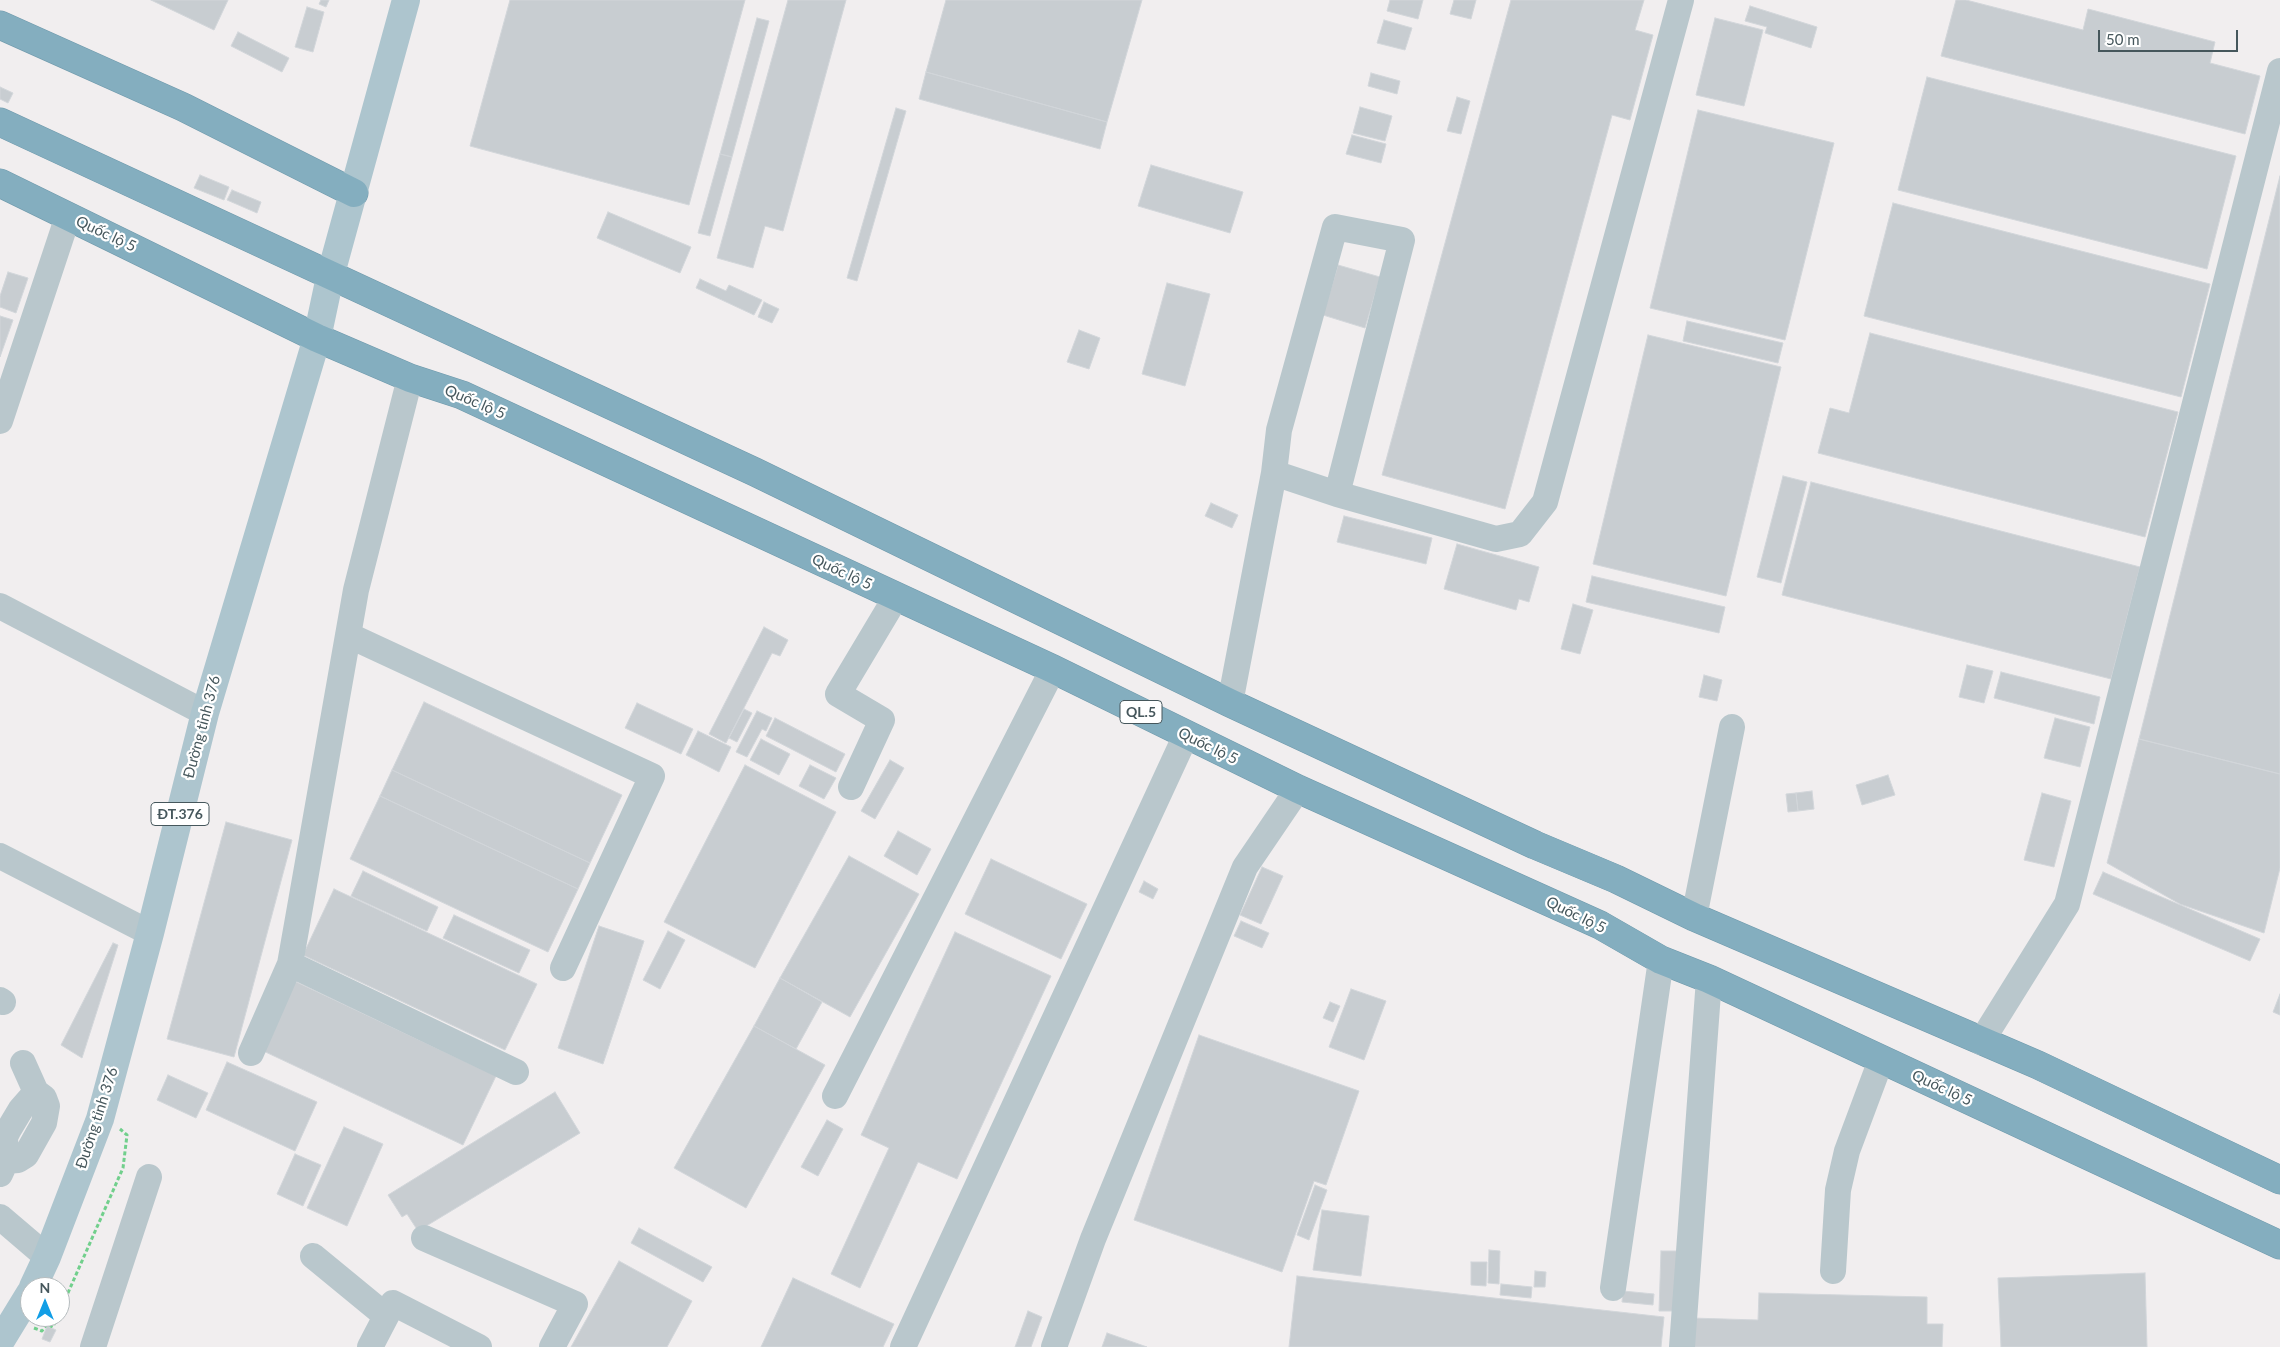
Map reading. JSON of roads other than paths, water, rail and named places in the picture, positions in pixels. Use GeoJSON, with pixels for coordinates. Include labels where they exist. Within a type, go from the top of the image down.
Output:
{"type":"FeatureCollection","features":[{"type":"Feature","properties":{"kind":"highway"},"geometry":{"type":"LineString","coordinates":[[0,25],[183,107],[354,193]]}},
{"type":"Feature","properties":{"kind":"highway"},"geometry":{"type":"LineString","coordinates":[[0,122],[330,277],[755,472],[1230,704],[1535,846],[1616,879],[1694,917],[2038,1065],[2280,1180]]}},
{"type":"Feature","properties":{"kind":"highway","name":"Quốc lộ 5"},"geometry":{"type":"LineString","coordinates":[[0,183],[317,338],[410,378],[462,395],[1053,669],[1298,789],[1590,921],[1661,960],[1709,979],[2280,1245]]}},
{"type":"Feature","properties":{"kind":"main road","name":"Đường tỉnh 376"},"geometry":{"type":"LineString","coordinates":[[38,1277],[100,1118],[150,933],[205,713],[317,338],[330,277],[406,0]]}},
{"type":"Feature","properties":{"kind":"main road"},"geometry":{"type":"LineString","coordinates":[[0,1342],[20,1309]]}},
{"type":"Feature","properties":{"kind":"lane"},"geometry":{"type":"LineString","coordinates":[[1274,473],[1336,494],[1496,539],[1520,534],[1545,502],[1681,0]]}},
{"type":"Feature","properties":{"kind":"lane"},"geometry":{"type":"LineString","coordinates":[[1981,1042],[2067,904],[2280,71]]}},
{"type":"Feature","properties":{"kind":"lane"},"geometry":{"type":"LineString","coordinates":[[0,421],[68,216]]}},
{"type":"Feature","properties":{"kind":"lane"},"geometry":{"type":"LineString","coordinates":[[1230,704],[1274,473],[1279,430],[1335,227],[1402,240],[1336,494]]}},
{"type":"Feature","properties":{"kind":"lane"},"geometry":{"type":"LineString","coordinates":[[251,1053],[290,964],[356,590],[410,378]]}},
{"type":"Feature","properties":{"kind":"lane"},"geometry":{"type":"LineString","coordinates":[[851,787],[882,720],[838,694],[896,597]]}},
{"type":"Feature","properties":{"kind":"lane"},"geometry":{"type":"LineString","coordinates":[[0,606],[205,713]]}},
{"type":"Feature","properties":{"kind":"lane"},"geometry":{"type":"LineString","coordinates":[[348,635],[652,776],[563,968]]}},
{"type":"Feature","properties":{"kind":"lane"},"geometry":{"type":"LineString","coordinates":[[835,1096],[1053,669]]}},
{"type":"Feature","properties":{"kind":"lane"},"geometry":{"type":"LineString","coordinates":[[1694,917],[1732,727]]}},
{"type":"Feature","properties":{"kind":"lane"},"geometry":{"type":"LineString","coordinates":[[903,1347],[1186,735]]}},
{"type":"Feature","properties":{"kind":"lane"},"geometry":{"type":"LineString","coordinates":[[1054,1347],[1093,1239],[1245,867],[1298,789]]}},
{"type":"Feature","properties":{"kind":"lane"},"geometry":{"type":"LineString","coordinates":[[0,856],[150,933]]}},
{"type":"Feature","properties":{"kind":"lane"},"geometry":{"type":"LineString","coordinates":[[1613,1288],[1661,960]]}},
{"type":"Feature","properties":{"kind":"lane"},"geometry":{"type":"LineString","coordinates":[[290,964],[516,1072]]}},
{"type":"Feature","properties":{"kind":"lane"},"geometry":{"type":"LineString","coordinates":[[1682,1347],[1709,979]]}},
{"type":"Feature","properties":{"kind":"lane"},"geometry":{"type":"LineString","coordinates":[[1833,1271],[1838,1190],[1847,1151],[1882,1060]]}},
{"type":"Feature","properties":{"kind":"lane"},"geometry":{"type":"LineString","coordinates":[[3,1168],[26,1155],[44,1123],[47,1106],[44,1098],[36,1092],[23,1063]]}},
{"type":"Feature","properties":{"kind":"lane"},"geometry":{"type":"LineString","coordinates":[[93,1347],[149,1177]]}},
{"type":"Feature","properties":{"kind":"lane"},"geometry":{"type":"LineString","coordinates":[[0,1217],[47,1257]]}},
{"type":"Feature","properties":{"kind":"lane"},"geometry":{"type":"LineString","coordinates":[[0,1228],[47,1257]]}},
{"type":"Feature","properties":{"kind":"lane"},"geometry":{"type":"LineString","coordinates":[[424,1238],[575,1304],[552,1347]]}},
{"type":"Feature","properties":{"kind":"lane"},"geometry":{"type":"LineString","coordinates":[[313,1256],[386,1316]]}},
{"type":"Feature","properties":{"kind":"lane"},"geometry":{"type":"LineString","coordinates":[[370,1347],[393,1303],[479,1347]]}}]}
